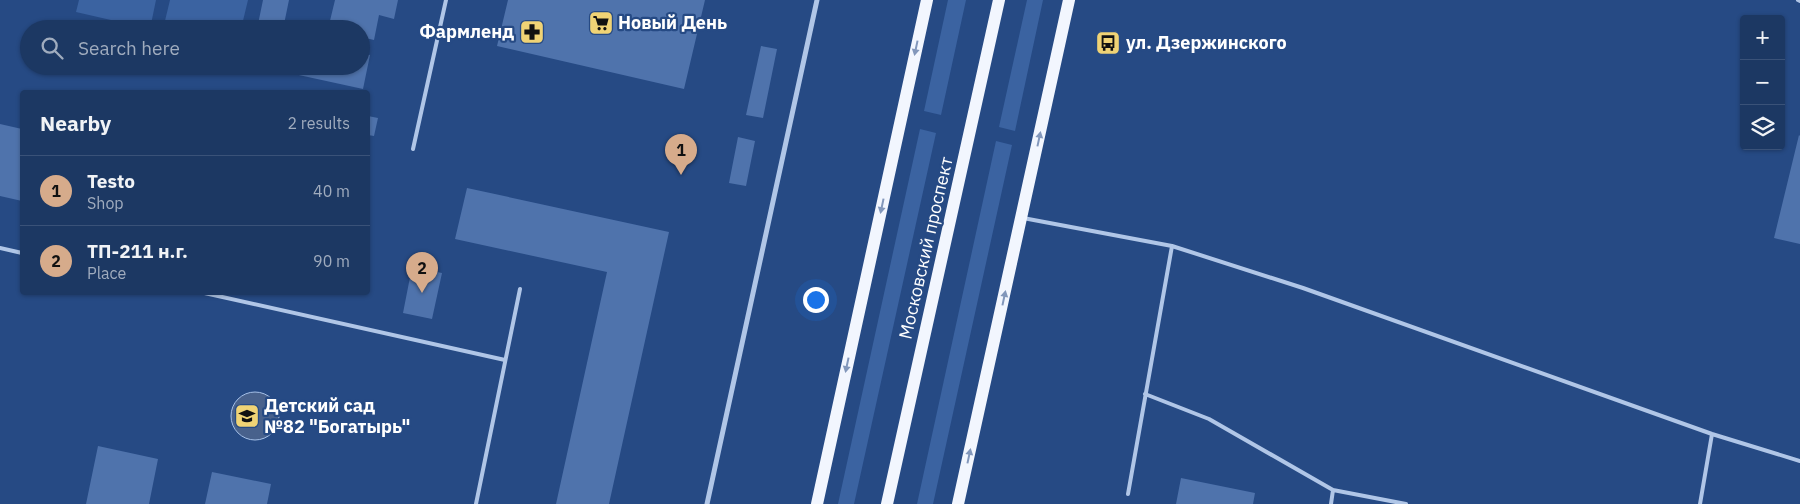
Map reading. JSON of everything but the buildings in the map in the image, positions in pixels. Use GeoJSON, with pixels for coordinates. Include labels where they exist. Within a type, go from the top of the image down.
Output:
{"type":"FeatureCollection","features":[{"type":"Feature","properties":{"kind":"main road"},"geometry":{"type":"LineString","coordinates":[[817,504],[927,0]]}},
{"type":"Feature","properties":{"kind":"main road","name":"Московский проспект"},"geometry":{"type":"LineString","coordinates":[[887,504],[999,0]]}},
{"type":"Feature","properties":{"kind":"main road"},"geometry":{"type":"LineString","coordinates":[[958,504],[1069,0]]}},
{"type":"Feature","properties":{"kind":"street"},"geometry":{"type":"LineString","coordinates":[[707,504],[817,0]]}},
{"type":"Feature","properties":{"kind":"lane"},"geometry":{"type":"LineString","coordinates":[[413,149],[446,0]]}},
{"type":"Feature","properties":{"kind":"lane"},"geometry":{"type":"LineString","coordinates":[[1021,218],[1172,246],[1303,288],[1712,434],[1800,461]]}},
{"type":"Feature","properties":{"kind":"lane"},"geometry":{"type":"LineString","coordinates":[[1128,494],[1172,246]]}},
{"type":"Feature","properties":{"kind":"lane"},"geometry":{"type":"LineString","coordinates":[[0,248],[20,253]]}},
{"type":"Feature","properties":{"kind":"lane"},"geometry":{"type":"LineString","coordinates":[[476,504],[520,289]]}},
{"type":"Feature","properties":{"kind":"lane"},"geometry":{"type":"LineString","coordinates":[[213,295],[505,360]]}},
{"type":"Feature","properties":{"kind":"lane"},"geometry":{"type":"LineString","coordinates":[[1145,394],[1209,419],[1333,490],[1406,504]]}},
{"type":"Feature","properties":{"kind":"lane"},"geometry":{"type":"LineString","coordinates":[[1700,504],[1712,434]]}},
{"type":"Feature","properties":{"kind":"lane"},"geometry":{"type":"LineString","coordinates":[[1331,504],[1333,490]]}},
{"type":"Feature","properties":{"kind":"shaded area"},"geometry":{"type":"Polygon","coordinates":[[[79,0],[156,0],[152,20],[111,20],[76,12],[79,0]]]}},
{"type":"Feature","properties":{"kind":"shaded area"},"geometry":{"type":"Polygon","coordinates":[[[170,0],[248,0],[243,20],[165,20],[170,0]]]}},
{"type":"Feature","properties":{"kind":"shaded area"},"geometry":{"type":"Polygon","coordinates":[[[948,0],[966,0],[941,115],[924,111],[948,0]]]}},
{"type":"Feature","properties":{"kind":"shaded area"},"geometry":{"type":"Polygon","coordinates":[[[1027,0],[1043,0],[1015,131],[999,127],[1027,0]]]}},
{"type":"Feature","properties":{"kind":"shaded area"},"geometry":{"type":"Polygon","coordinates":[[[920,129],[936,133],[854,504],[838,504],[920,129]]]}},
{"type":"Feature","properties":{"kind":"shaded area"},"geometry":{"type":"Polygon","coordinates":[[[996,141],[1012,145],[933,504],[917,504],[996,141]]]}},
{"type":"Feature","properties":{"kind":"shaded area"},"geometry":{"type":"Polygon","coordinates":[[[250,392],[260,392],[269,396],[275,402],[278,407],[278,425],[269,436],[260,440],[250,440],[241,436],[235,430],[231,421],[231,411],[235,402],[241,396],[250,392]]]}},
{"type":"Feature","properties":{"kind":"place","name":"Новый День"},"geometry":{"type":"Point","coordinates":[601,23]}},
{"type":"Feature","properties":{"kind":"place","name":"Фармленд"},"geometry":{"type":"Point","coordinates":[532,32]}},
{"type":"Feature","properties":{"kind":"place","name":"ул. Дзержинского"},"geometry":{"type":"Point","coordinates":[1108,43]}},
{"type":"Feature","properties":{"kind":"place","name":"Testo"},"geometry":{"type":"Point","coordinates":[681,175]}},
{"type":"Feature","properties":{"kind":"place","name":"ТП-211 н.г."},"geometry":{"type":"Point","coordinates":[422,293]}},
{"type":"Feature","properties":{"kind":"place","name":"Детский сад №82 \"Богатырь\""},"geometry":{"type":"Point","coordinates":[247,416]}}]}
